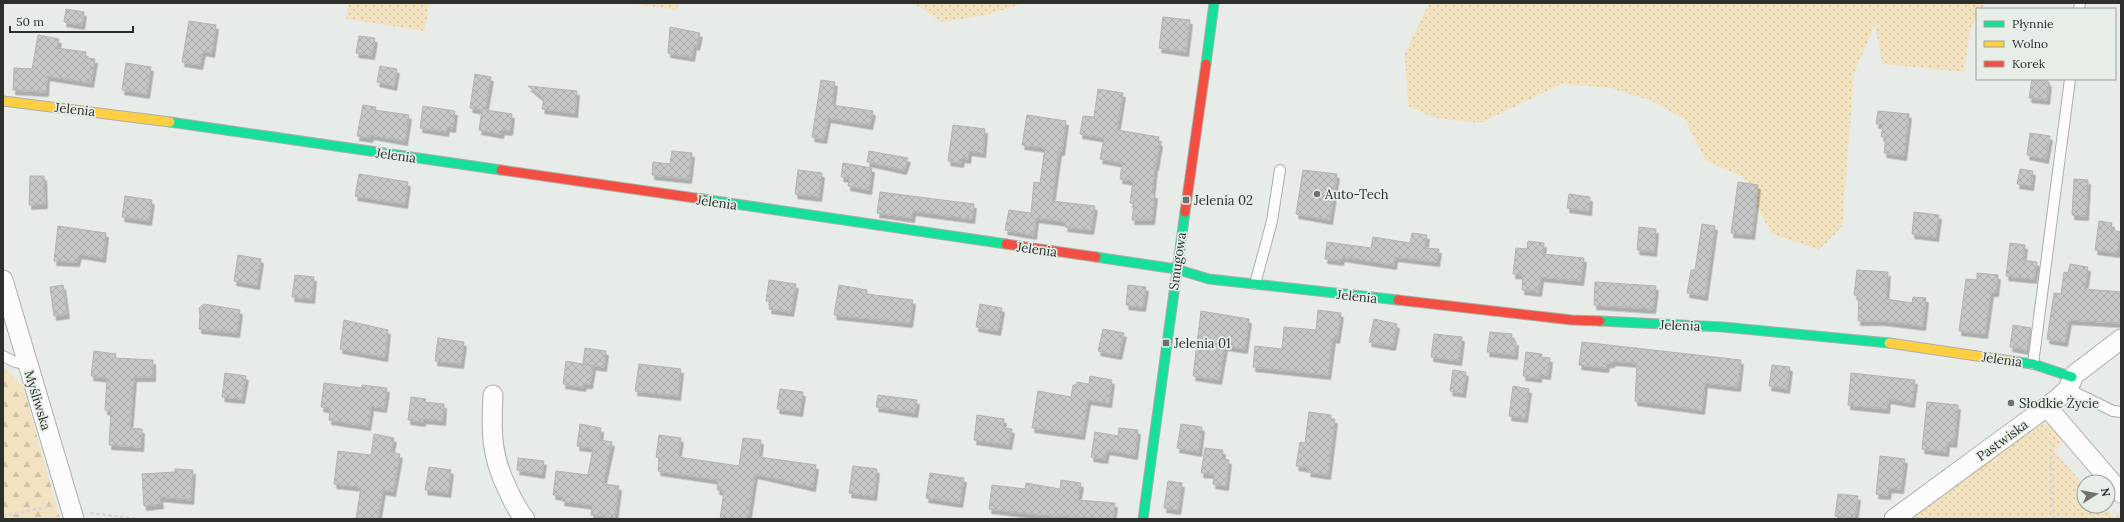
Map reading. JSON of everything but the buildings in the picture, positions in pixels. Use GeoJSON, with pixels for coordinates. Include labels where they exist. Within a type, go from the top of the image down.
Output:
{"type":"FeatureCollection","features":[{"type":"Feature","properties":{"kind":"street","name":"Smugowa"},"geometry":{"type":"LineString","coordinates":[[1143,519],[1176,269],[1214,3]]}},
{"type":"Feature","properties":{"kind":"street","name":"Jelenia"},"geometry":{"type":"LineString","coordinates":[[3,101],[112,113],[1176,269],[1208,279],[1572,320],[1723,326],[1876,341],[2033,364],[2070,383]]}},
{"type":"Feature","properties":{"kind":"street","name":"Myśliwska"},"geometry":{"type":"LineString","coordinates":[[3,280],[71,511]]}},
{"type":"Feature","properties":{"kind":"street","name":"Pastwiska"},"geometry":{"type":"LineString","coordinates":[[1894,519],[2047,407],[2070,383],[2121,340]]}},
{"type":"Feature","properties":{"kind":"street"},"geometry":{"type":"LineString","coordinates":[[493,395],[491,430],[497,469],[518,511],[525,519]]}},
{"type":"Feature","properties":{"kind":"street"},"geometry":{"type":"LineString","coordinates":[[2047,407],[2121,494]]}},
{"type":"Feature","properties":{"kind":"lane"},"geometry":{"type":"LineString","coordinates":[[2033,364],[2070,80]]}},
{"type":"Feature","properties":{"kind":"lane"},"geometry":{"type":"LineString","coordinates":[[1255,284],[1272,221],[1280,170]]}},
{"type":"Feature","properties":{"kind":"lane"},"geometry":{"type":"LineString","coordinates":[[3,356],[15,362],[28,365]]}},
{"type":"Feature","properties":{"kind":"lane"},"geometry":{"type":"LineString","coordinates":[[2070,383],[2113,411],[2121,412]]}},
{"type":"Feature","properties":{"kind":"path"},"geometry":{"type":"LineString","coordinates":[[2053,519],[2051,462],[2055,432],[2062,424]]}},
{"type":"Feature","properties":{"kind":"path"},"geometry":{"type":"LineString","coordinates":[[3,516],[71,511],[139,519]]}},
{"type":"Feature","properties":{"kind":"green space"},"geometry":{"type":"Polygon","coordinates":[[[348,3],[429,3],[425,31],[346,19],[348,3]]]}},
{"type":"Feature","properties":{"kind":"green space"},"geometry":{"type":"Polygon","coordinates":[[[627,3],[679,3],[677,10],[627,3]]]}},
{"type":"Feature","properties":{"kind":"green space"},"geometry":{"type":"Polygon","coordinates":[[[913,3],[1024,3],[987,15],[942,22],[913,3]]]}},
{"type":"Feature","properties":{"kind":"green space"},"geometry":{"type":"Polygon","coordinates":[[[1429,3],[1985,3],[1982,8],[1976,8],[1976,19],[1971,27],[1964,72],[1882,64],[1875,24],[1854,74],[1842,227],[1819,250],[1772,234],[1743,177],[1706,161],[1685,120],[1652,101],[1611,88],[1562,84],[1480,123],[1435,118],[1408,106],[1405,54],[1429,3]]]}},
{"type":"Feature","properties":{"kind":"green space"},"geometry":{"type":"Polygon","coordinates":[[[3,367],[23,386],[60,519],[3,519],[3,367]]]}},
{"type":"Feature","properties":{"kind":"green space"},"geometry":{"type":"Polygon","coordinates":[[[2045,424],[2055,427],[2065,440],[2054,451],[2076,476],[2076,514],[2111,514],[2114,517],[2121,510],[2121,519],[1906,519],[2036,426],[2045,424]]]}},
{"type":"Feature","properties":{"kind":"traffic: fast"},"geometry":{"type":"LineString","coordinates":[[1206,64],[1214,3]]}},
{"type":"Feature","properties":{"kind":"traffic: fast"},"geometry":{"type":"LineString","coordinates":[[170,122],[501,170]]}},
{"type":"Feature","properties":{"kind":"traffic: fast"},"geometry":{"type":"LineString","coordinates":[[702,199],[1006,244]]}},
{"type":"Feature","properties":{"kind":"traffic: fast"},"geometry":{"type":"LineString","coordinates":[[1143,519],[1185,212]]}},
{"type":"Feature","properties":{"kind":"traffic: fast"},"geometry":{"type":"LineString","coordinates":[[1096,257],[1176,269],[1209,279],[1398,300]]}},
{"type":"Feature","properties":{"kind":"traffic: fast"},"geometry":{"type":"LineString","coordinates":[[1600,321],[1723,327],[1889,343]]}},
{"type":"Feature","properties":{"kind":"traffic: fast"},"geometry":{"type":"LineString","coordinates":[[2011,361],[2033,364],[2072,377]]}},
{"type":"Feature","properties":{"kind":"traffic: slow"},"geometry":{"type":"LineString","coordinates":[[3,101],[170,122]]}},
{"type":"Feature","properties":{"kind":"traffic: slow"},"geometry":{"type":"LineString","coordinates":[[1889,343],[2011,361]]}},
{"type":"Feature","properties":{"kind":"traffic: jam"},"geometry":{"type":"LineString","coordinates":[[1185,212],[1206,64]]}},
{"type":"Feature","properties":{"kind":"traffic: jam"},"geometry":{"type":"LineString","coordinates":[[501,170],[702,199]]}},
{"type":"Feature","properties":{"kind":"traffic: jam"},"geometry":{"type":"LineString","coordinates":[[1006,244],[1096,257]]}},
{"type":"Feature","properties":{"kind":"traffic: jam"},"geometry":{"type":"LineString","coordinates":[[1398,300],[1572,320],[1600,321]]}},
{"type":"Feature","properties":{"kind":"place","name":"Auto-Tech"},"geometry":{"type":"Point","coordinates":[1317,194]}},
{"type":"Feature","properties":{"kind":"place","name":"Jelenia 02"},"geometry":{"type":"Point","coordinates":[1186,200]}},
{"type":"Feature","properties":{"kind":"place","name":"Jelenia 01"},"geometry":{"type":"Point","coordinates":[1166,343]}},
{"type":"Feature","properties":{"kind":"place","name":"Słodkie Życie"},"geometry":{"type":"Point","coordinates":[2011,403]}}]}
